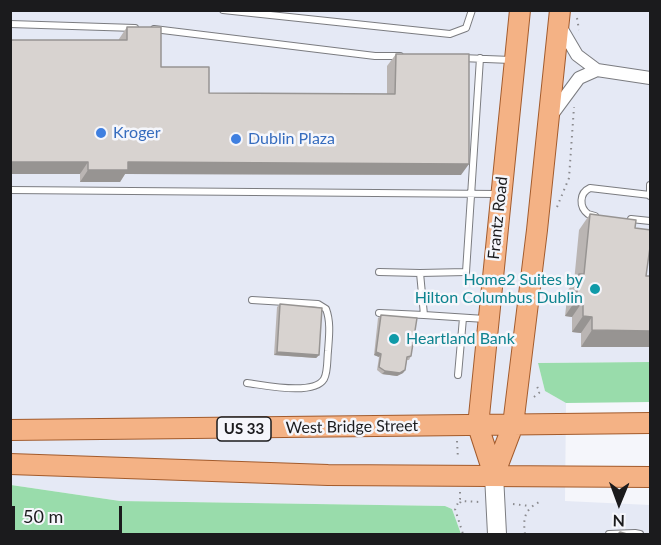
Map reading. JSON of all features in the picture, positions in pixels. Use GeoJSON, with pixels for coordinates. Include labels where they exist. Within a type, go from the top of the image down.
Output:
{"type":"FeatureCollection","features":[{"type":"Feature","properties":{"kind":"main road","name":"Frantz Road"},"geometry":{"type":"LineString","coordinates":[[478,426],[520,10]]}},
{"type":"Feature","properties":{"kind":"main road"},"geometry":{"type":"LineString","coordinates":[[494,475],[513,425],[549,119],[565,16]]}},
{"type":"Feature","properties":{"kind":"main road","name":"US 33"},"geometry":{"type":"LineString","coordinates":[[513,425],[651,423]]}},
{"type":"Feature","properties":{"kind":"main road","name":"West Bridge Street"},"geometry":{"type":"LineString","coordinates":[[10,430],[513,425]]}},
{"type":"Feature","properties":{"kind":"main road"},"geometry":{"type":"LineString","coordinates":[[478,426],[494,475],[497,534]]}},
{"type":"Feature","properties":{"kind":"main road"},"geometry":{"type":"LineString","coordinates":[[10,464],[328,475],[651,477]]}},
{"type":"Feature","properties":{"kind":"street"},"geometry":{"type":"LineString","coordinates":[[565,16],[577,55],[580,58],[597,70],[651,78]]}},
{"type":"Feature","properties":{"kind":"street"},"geometry":{"type":"LineString","coordinates":[[549,119],[579,78],[597,70]]}},
{"type":"Feature","properties":{"kind":"lane"},"geometry":{"type":"LineString","coordinates":[[223,10],[450,34],[466,28],[472,10]]}},
{"type":"Feature","properties":{"kind":"lane"},"geometry":{"type":"LineString","coordinates":[[10,24],[156,29],[375,56],[410,56]]}},
{"type":"Feature","properties":{"kind":"lane"},"geometry":{"type":"LineString","coordinates":[[456,58],[514,61]]}},
{"type":"Feature","properties":{"kind":"lane"},"geometry":{"type":"LineString","coordinates":[[379,272],[466,272],[480,58]]}},
{"type":"Feature","properties":{"kind":"lane"},"geometry":{"type":"LineString","coordinates":[[595,216],[588,214],[583,207],[582,195],[590,188],[650,196],[651,185]]}},
{"type":"Feature","properties":{"kind":"lane"},"geometry":{"type":"LineString","coordinates":[[10,189],[501,194]]}},
{"type":"Feature","properties":{"kind":"lane"},"geometry":{"type":"LineString","coordinates":[[622,218],[651,221]]}},
{"type":"Feature","properties":{"kind":"lane"},"geometry":{"type":"LineString","coordinates":[[420,273],[424,315]]}},
{"type":"Feature","properties":{"kind":"lane"},"geometry":{"type":"LineString","coordinates":[[247,383],[298,388],[315,387],[325,377],[328,354],[329,326],[326,309],[318,304],[252,300]]}},
{"type":"Feature","properties":{"kind":"lane"},"geometry":{"type":"LineString","coordinates":[[379,313],[488,319]]}},
{"type":"Feature","properties":{"kind":"lane"},"geometry":{"type":"LineString","coordinates":[[458,375],[463,318]]}},
{"type":"Feature","properties":{"kind":"lane"},"geometry":{"type":"LineString","coordinates":[[609,534],[635,532],[640,534]]}},
{"type":"Feature","properties":{"kind":"path"},"geometry":{"type":"LineString","coordinates":[[565,16],[580,33],[580,58]]}},
{"type":"Feature","properties":{"kind":"path"},"geometry":{"type":"LineString","coordinates":[[556,211],[569,178],[576,82]]}},
{"type":"Feature","properties":{"kind":"path"},"geometry":{"type":"LineString","coordinates":[[535,379],[540,392],[535,397]]}},
{"type":"Feature","properties":{"kind":"path"},"geometry":{"type":"LineString","coordinates":[[455,509],[461,501],[495,503]]}},
{"type":"Feature","properties":{"kind":"path"},"geometry":{"type":"LineString","coordinates":[[525,534],[524,515],[530,506],[539,502]]}},
{"type":"Feature","properties":{"kind":"shaded area"},"geometry":{"type":"Polygon","coordinates":[[[11,11],[650,11],[650,362],[538,363],[545,391],[566,403],[565,501],[650,505],[650,534],[461,534],[452,509],[445,506],[120,501],[11,485],[11,11]]]}},
{"type":"Feature","properties":{"kind":"green space"},"geometry":{"type":"Polygon","coordinates":[[[650,362],[650,402],[566,403],[545,391],[538,363],[650,362]]]}},
{"type":"Feature","properties":{"kind":"green space"},"geometry":{"type":"Polygon","coordinates":[[[11,485],[120,501],[445,506],[452,509],[461,534],[11,534],[11,485]]]}},
{"type":"Feature","properties":{"kind":"building","name":"Dublin Plaza"},"geometry":{"type":"Polygon","coordinates":[[[127,27],[161,27],[161,67],[209,67],[209,93],[395,94],[396,54],[469,54],[469,164],[128,162],[128,170],[88,170],[88,162],[10,162],[10,40],[127,40],[127,27]]]}},
{"type":"Feature","properties":{"kind":"building","name":"Home2 Suites by Hilton Columbus Dublin"},"geometry":{"type":"Polygon","coordinates":[[[590,214],[636,220],[635,228],[651,230],[646,276],[651,276],[651,331],[592,330],[592,317],[583,316],[583,301],[576,300],[579,274],[584,274],[590,214]]]}},
{"type":"Feature","properties":{"kind":"building"},"geometry":{"type":"Polygon","coordinates":[[[280,304],[322,308],[319,355],[277,352],[280,304]]]}},
{"type":"Feature","properties":{"kind":"building","name":"Heartland Bank"},"geometry":{"type":"Polygon","coordinates":[[[381,315],[417,318],[411,356],[407,357],[405,370],[400,373],[385,371],[379,367],[381,354],[376,352],[381,315]]]}},
{"type":"Feature","properties":{"kind":"place","name":"Kroger"},"geometry":{"type":"Point","coordinates":[101,133]}},
{"type":"Feature","properties":{"kind":"place","name":"Dublin Plaza"},"geometry":{"type":"Point","coordinates":[236,139]}},
{"type":"Feature","properties":{"kind":"place","name":"Home2 Suites by Hilton Columbus Dublin"},"geometry":{"type":"Point","coordinates":[595,289]}},
{"type":"Feature","properties":{"kind":"place","name":"Heartland Bank"},"geometry":{"type":"Point","coordinates":[394,339]}}]}
